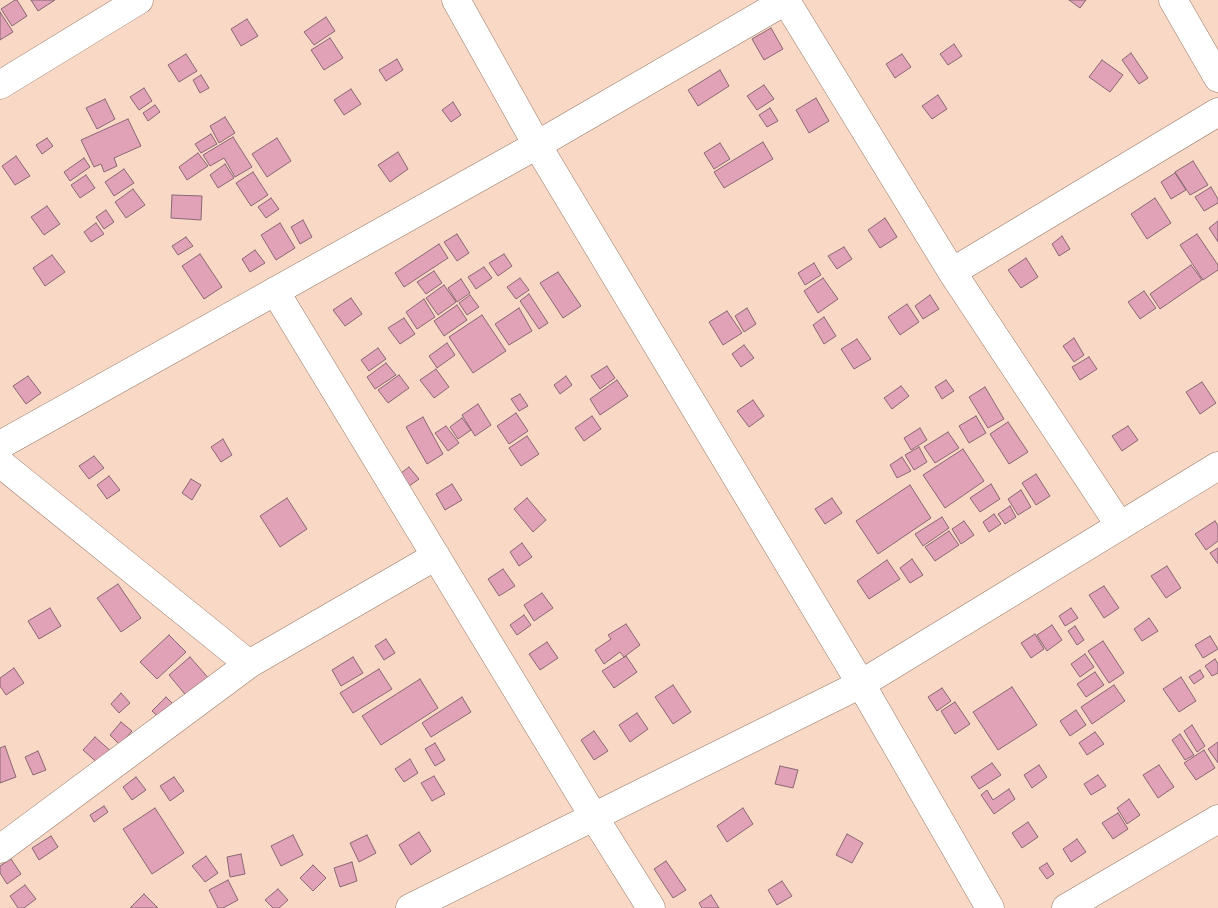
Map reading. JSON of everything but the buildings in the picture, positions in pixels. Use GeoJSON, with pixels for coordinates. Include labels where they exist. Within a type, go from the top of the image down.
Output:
{"type":"FeatureCollection","features":[{"type":"Feature","properties":{"kind":"street"},"geometry":{"type":"LineString","coordinates":[[0,85],[139,0]]}},
{"type":"Feature","properties":{"kind":"street"},"geometry":{"type":"LineString","coordinates":[[456,0],[537,145],[861,684],[990,908]]}},
{"type":"Feature","properties":{"kind":"street"},"geometry":{"type":"LineString","coordinates":[[0,445],[537,145],[787,0],[952,272],[1120,526]]}},
{"type":"Feature","properties":{"kind":"street"},"geometry":{"type":"LineString","coordinates":[[1173,0],[1218,78]]}},
{"type":"Feature","properties":{"kind":"street"},"geometry":{"type":"LineString","coordinates":[[952,272],[1218,112]]}},
{"type":"Feature","properties":{"kind":"street"},"geometry":{"type":"LineString","coordinates":[[275,292],[651,908]]}},
{"type":"Feature","properties":{"kind":"street"},"geometry":{"type":"LineString","coordinates":[[0,463],[249,664]]}},
{"type":"Feature","properties":{"kind":"street"},"geometry":{"type":"LineString","coordinates":[[410,908],[861,684],[1218,466]]}},
{"type":"Feature","properties":{"kind":"street"},"geometry":{"type":"LineString","coordinates":[[0,850],[249,664],[436,556]]}},
{"type":"Feature","properties":{"kind":"street"},"geometry":{"type":"LineString","coordinates":[[1066,908],[1218,819]]}}]}
